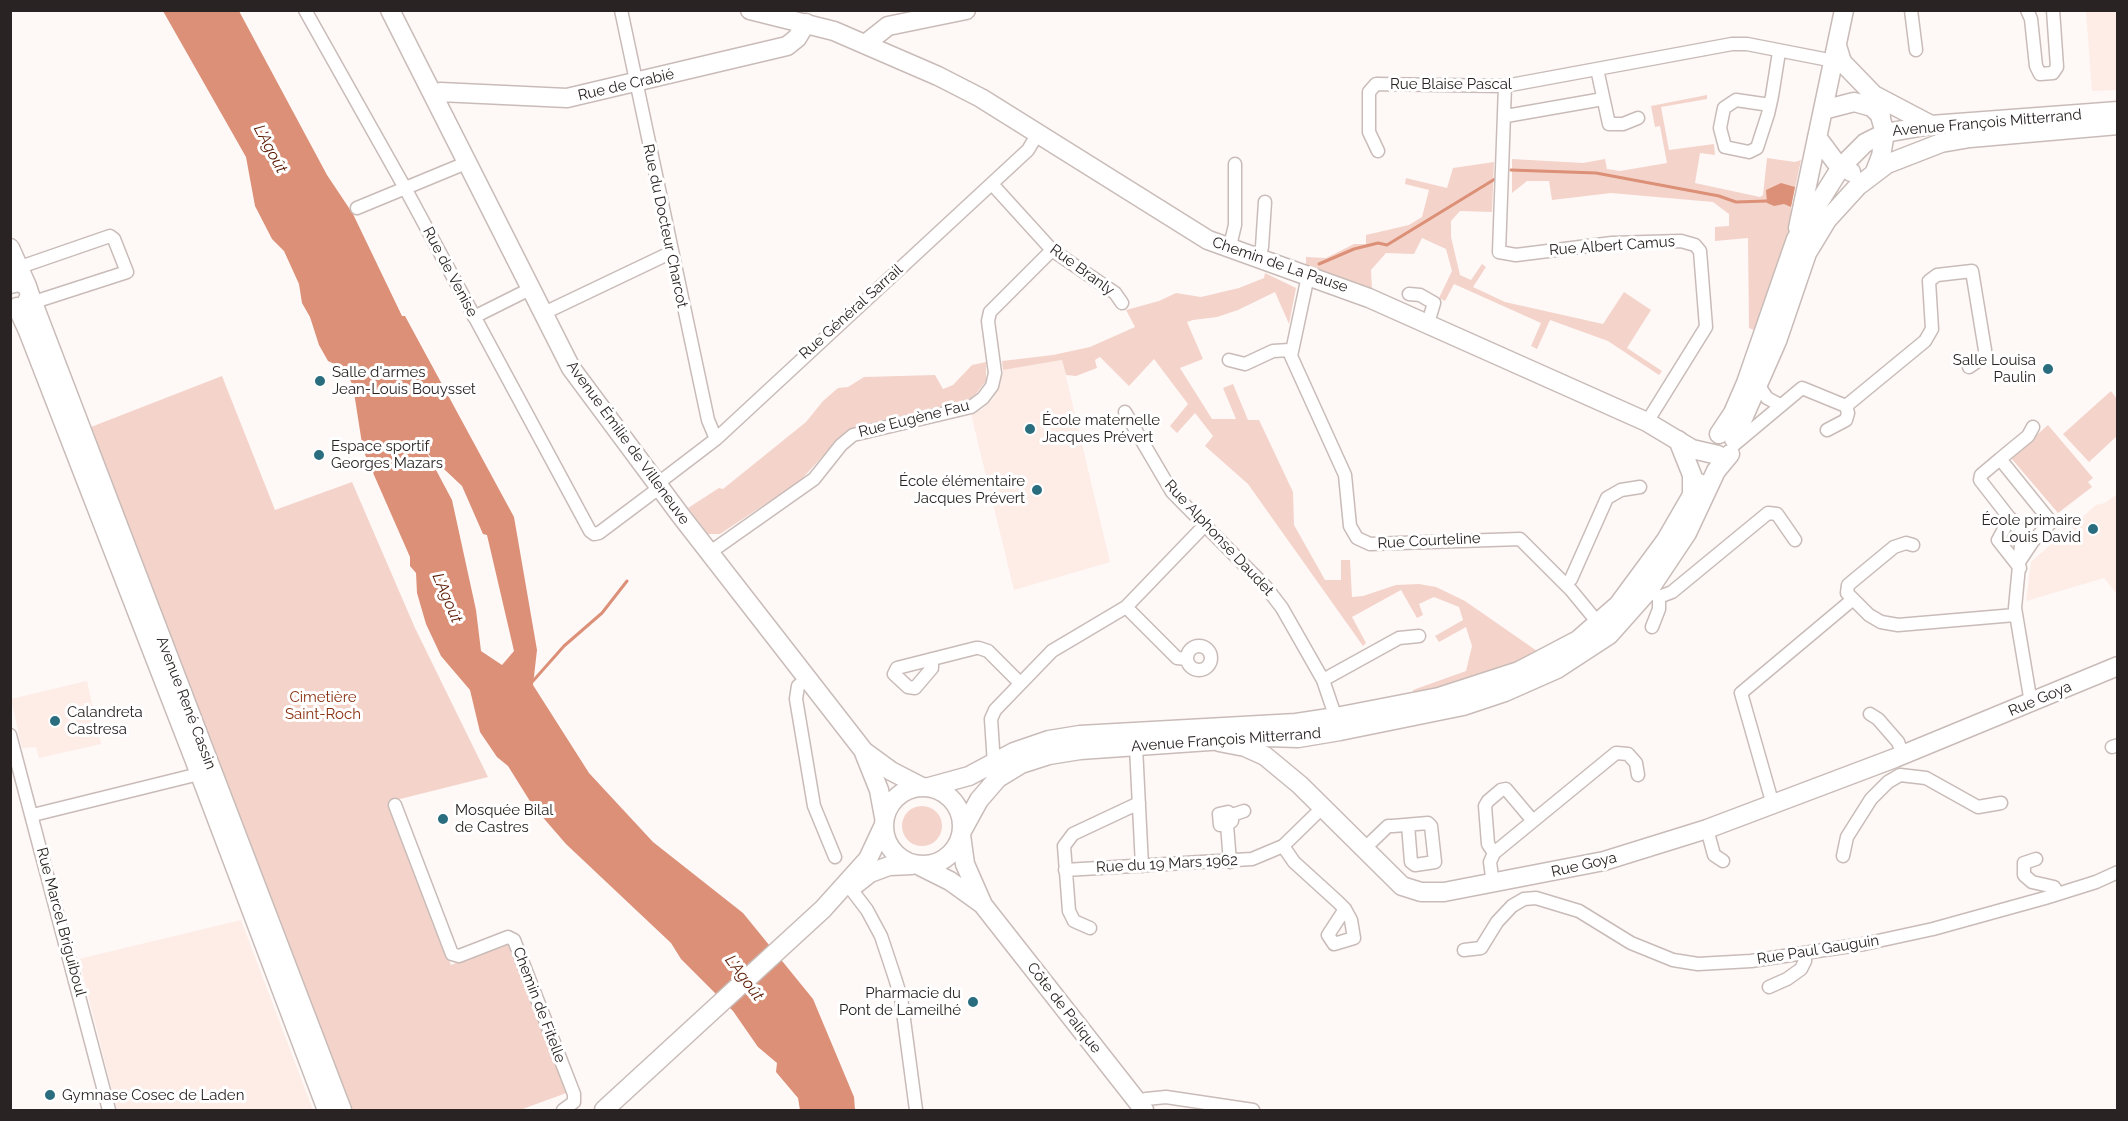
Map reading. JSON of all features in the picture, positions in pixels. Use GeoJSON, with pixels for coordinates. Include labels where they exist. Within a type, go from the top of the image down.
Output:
{"type":"FeatureCollection","features":[{"type":"Feature","properties":{"kind":"street","name":"Rue de Venise"},"geometry":{"type":"LineString","coordinates":[[305,10],[594,534]]}},
{"type":"Feature","properties":{"kind":"street","name":"Avenue Émilie de Villeneuve"},"geometry":{"type":"LineString","coordinates":[[390,10],[542,314],[579,382],[863,750],[891,771],[925,787]]}},
{"type":"Feature","properties":{"kind":"street","name":"Rue du Docteur Charcot"},"geometry":{"type":"LineString","coordinates":[[621,10],[710,428],[716,440]]}},
{"type":"Feature","properties":{"kind":"street","name":"Chemin de La Pause"},"geometry":{"type":"LineString","coordinates":[[750,10],[806,23],[867,45],[960,86],[1038,133],[1166,216],[1229,250],[1358,293],[1428,323],[1647,422],[1692,449],[1723,443]]}},
{"type":"Feature","properties":{"kind":"street"},"geometry":{"type":"LineString","coordinates":[[867,45],[869,40],[888,26],[966,10]]}},
{"type":"Feature","properties":{"kind":"street"},"geometry":{"type":"LineString","coordinates":[[1796,239],[1817,136],[1838,56],[1844,10]]}},
{"type":"Feature","properties":{"kind":"street"},"geometry":{"type":"LineString","coordinates":[[1911,10],[1916,50]]}},
{"type":"Feature","properties":{"kind":"street"},"geometry":{"type":"LineString","coordinates":[[2024,12],[2031,19],[2036,69],[2040,74],[2053,72],[2057,64],[2052,10]]}},
{"type":"Feature","properties":{"kind":"street","name":"Rue de Crabié"},"geometry":{"type":"LineString","coordinates":[[434,96],[440,92],[560,99],[787,46],[797,38],[806,23]]}},
{"type":"Feature","properties":{"kind":"street","name":"Rue Blaise Pascal"},"geometry":{"type":"LineString","coordinates":[[1378,151],[1369,132],[1369,92],[1373,85],[1505,86],[1732,44],[1779,52],[1838,56]]}},
{"type":"Feature","properties":{"kind":"street"},"geometry":{"type":"LineString","coordinates":[[1770,105],[1736,100],[1724,108],[1720,128],[1725,147],[1755,151],[1770,105],[1779,52]]}},
{"type":"Feature","properties":{"kind":"street"},"geometry":{"type":"LineString","coordinates":[[1817,136],[1841,167],[1854,173],[1874,174],[1881,156],[1879,110],[1838,56]]}},
{"type":"Feature","properties":{"kind":"street"},"geometry":{"type":"LineString","coordinates":[[1598,69],[1609,124],[1623,124],[1638,118]]}},
{"type":"Feature","properties":{"kind":"street","name":"Rue Albert Camus"},"geometry":{"type":"LineString","coordinates":[[1505,86],[1506,116],[1501,228],[1498,247],[1503,255],[1612,243],[1681,241],[1695,245],[1700,251],[1706,327],[1647,422]]}},
{"type":"Feature","properties":{"kind":"street"},"geometry":{"type":"LineString","coordinates":[[1506,116],[1603,99]]}},
{"type":"Feature","properties":{"kind":"street"},"geometry":{"type":"LineString","coordinates":[[1823,110],[1848,102],[1931,125]]}},
{"type":"Feature","properties":{"kind":"street","name":"Avenue François Mitterrand"},"geometry":{"type":"LineString","coordinates":[[962,833],[986,790],[1014,768],[1039,757],[1066,751],[1219,742],[1463,706],[1533,681],[1599,643],[1654,594],[1687,533],[1716,471],[1733,413],[1746,383],[1796,239],[1841,167],[1865,143],[1879,110],[1931,125],[2118,111]]}},
{"type":"Feature","properties":{"kind":"street","name":"Avenue François Mitterrand"},"geometry":{"type":"LineString","coordinates":[[1338,724],[1479,687],[1549,657],[1599,624],[1641,576],[1692,496],[1757,383],[1777,341],[1812,244],[1836,208],[1874,174],[1914,152],[1948,141],[2118,125]]}},
{"type":"Feature","properties":{"kind":"street","name":"Rue Général Sarrail"},"geometry":{"type":"LineString","coordinates":[[594,534],[600,533],[716,440],[1028,150],[1038,133]]}},
{"type":"Feature","properties":{"kind":"street"},"geometry":{"type":"LineString","coordinates":[[357,208],[466,163]]}},
{"type":"Feature","properties":{"kind":"street"},"geometry":{"type":"LineString","coordinates":[[1229,250],[1235,225],[1235,164]]}},
{"type":"Feature","properties":{"kind":"street","name":"Rue Branly"},"geometry":{"type":"LineString","coordinates":[[992,184],[1052,250],[1115,292],[1122,303]]}},
{"type":"Feature","properties":{"kind":"street"},"geometry":{"type":"LineString","coordinates":[[1258,260],[1262,247],[1265,202]]}},
{"type":"Feature","properties":{"kind":"street"},"geometry":{"type":"LineString","coordinates":[[110,236],[114,239],[127,272],[19,284],[110,236]]}},
{"type":"Feature","properties":{"kind":"street","name":"Rue Eugène Fau"},"geometry":{"type":"LineString","coordinates":[[709,553],[803,488],[826,467],[828,460],[847,439],[861,431],[971,406],[983,398],[992,386],[995,373],[988,321],[990,312],[1052,250]]}},
{"type":"Feature","properties":{"kind":"street"},"geometry":{"type":"LineString","coordinates":[[542,314],[672,252]]}},
{"type":"Feature","properties":{"kind":"street"},"geometry":{"type":"LineString","coordinates":[[1846,406],[1928,337],[1932,324],[1929,280],[1936,275],[1972,272],[1985,350],[1984,356],[1969,367]]}},
{"type":"Feature","properties":{"kind":"street"},"geometry":{"type":"LineString","coordinates":[[1229,360],[1245,364],[1278,350],[1290,350],[1308,276]]}},
{"type":"Feature","properties":{"kind":"street","name":"Avenue René Cassin"},"geometry":{"type":"LineString","coordinates":[[19,284],[272,945],[342,1110]]}},
{"type":"Feature","properties":{"kind":"street"},"geometry":{"type":"LineString","coordinates":[[474,316],[530,289]]}},
{"type":"Feature","properties":{"kind":"street"},"geometry":{"type":"LineString","coordinates":[[1409,294],[1420,295],[1434,303],[1428,323]]}},
{"type":"Feature","properties":{"kind":"street","name":"Rue Courteline"},"geometry":{"type":"LineString","coordinates":[[1290,350],[1292,362],[1345,475],[1350,526],[1357,538],[1370,544],[1515,537],[1524,542],[1566,584],[1599,624]]}},
{"type":"Feature","properties":{"kind":"street"},"geometry":{"type":"LineString","coordinates":[[1757,383],[1767,398],[1780,405]]}},
{"type":"Feature","properties":{"kind":"street"},"geometry":{"type":"LineString","coordinates":[[1723,443],[1757,424],[1805,388],[1846,406]]}},
{"type":"Feature","properties":{"kind":"street"},"geometry":{"type":"LineString","coordinates":[[1827,430],[1846,420],[1848,415],[1846,406]]}},
{"type":"Feature","properties":{"kind":"street","name":"Rue Alphonse Daudet"},"geometry":{"type":"LineString","coordinates":[[1125,411],[1159,474],[1172,492],[1266,586],[1301,636],[1323,680],[1338,724]]}},
{"type":"Feature","properties":{"kind":"street"},"geometry":{"type":"LineString","coordinates":[[2031,703],[2015,615],[2022,534],[1980,482],[1978,472],[2000,459],[2028,436],[2033,427]]}},
{"type":"Feature","properties":{"kind":"street"},"geometry":{"type":"LineString","coordinates":[[1677,439],[1692,475],[1692,496]]}},
{"type":"Feature","properties":{"kind":"street"},"geometry":{"type":"LineString","coordinates":[[2000,459],[2051,522],[2033,541],[2021,564]]}},
{"type":"Feature","properties":{"kind":"street"},"geometry":{"type":"LineString","coordinates":[[1566,584],[1571,579],[1607,498],[1621,490],[1640,487]]}},
{"type":"Feature","properties":{"kind":"street"},"geometry":{"type":"LineString","coordinates":[[1652,627],[1659,609],[1654,594],[1672,592],[1768,513],[1777,514],[1795,540]]}},
{"type":"Feature","properties":{"kind":"street"},"geometry":{"type":"LineString","coordinates":[[2010,518],[1999,536],[1999,543],[2021,564]]}},
{"type":"Feature","properties":{"kind":"street"},"geometry":{"type":"LineString","coordinates":[[994,764],[992,714],[1052,651],[1126,607],[1204,526]]}},
{"type":"Feature","properties":{"kind":"street"},"geometry":{"type":"LineString","coordinates":[[1913,545],[1906,543],[1894,547],[1848,585],[1847,593],[1852,600],[1875,619],[1898,625],[2015,615]]}},
{"type":"Feature","properties":{"kind":"street"},"geometry":{"type":"LineString","coordinates":[[1773,805],[1741,693],[1852,600]]}},
{"type":"Feature","properties":{"kind":"street"},"geometry":{"type":"LineString","coordinates":[[1126,607],[1177,658],[1187,659]]}},
{"type":"Feature","properties":{"kind":"street"},"geometry":{"type":"LineString","coordinates":[[1323,680],[1399,638],[1419,636]]}},
{"type":"Feature","properties":{"kind":"street"},"geometry":{"type":"LineString","coordinates":[[932,659],[982,648],[1020,683]]}},
{"type":"Feature","properties":{"kind":"street","name":"Rue Goya"},"geometry":{"type":"LineString","coordinates":[[1219,742],[1245,747],[1265,756],[1300,785],[1396,881],[1415,891],[1444,892],[1604,861],[1707,829],[1899,763],[2118,666]]}},
{"type":"Feature","properties":{"kind":"street"},"geometry":{"type":"LineString","coordinates":[[2097,675],[2118,671]]}},
{"type":"Feature","properties":{"kind":"street"},"geometry":{"type":"LineString","coordinates":[[807,679],[798,686],[795,694],[809,785],[820,825],[835,857]]}},
{"type":"Feature","properties":{"kind":"street"},"geometry":{"type":"LineString","coordinates":[[1870,714],[1878,719],[1898,742],[1899,763],[1978,807],[2001,803]]}},
{"type":"Feature","properties":{"kind":"street"},"geometry":{"type":"LineString","coordinates":[[1265,756],[1264,744],[1279,734]]}},
{"type":"Feature","properties":{"kind":"street","name":"Avenue François Mitterrand"},"geometry":{"type":"LineString","coordinates":[[925,787],[963,779],[1030,745],[1066,736],[1279,734]]}},
{"type":"Feature","properties":{"kind":"street","name":"Rue Goya"},"geometry":{"type":"LineString","coordinates":[[1279,734],[1286,763],[1300,785]]}},
{"type":"Feature","properties":{"kind":"street","name":"Rue Marcel Briguiboul"},"geometry":{"type":"LineString","coordinates":[[10,735],[33,815],[109,1110]]}},
{"type":"Feature","properties":{"kind":"street"},"geometry":{"type":"LineString","coordinates":[[1136,747],[1142,866]]}},
{"type":"Feature","properties":{"kind":"street","name":"Avenue Émilie de Villeneuve"},"geometry":{"type":"LineString","coordinates":[[863,750],[879,790],[884,822]]}},
{"type":"Feature","properties":{"kind":"street"},"geometry":{"type":"LineString","coordinates":[[1493,884],[1490,862],[1494,853],[1616,753],[1628,754],[1635,764],[1638,775]]}},
{"type":"Feature","properties":{"kind":"street","name":"Rue Goya"},"geometry":{"type":"LineString","coordinates":[[1843,856],[1847,837],[1871,799],[1888,782],[1899,763]]}},
{"type":"Feature","properties":{"kind":"street"},"geometry":{"type":"LineString","coordinates":[[33,815],[206,772]]}},
{"type":"Feature","properties":{"kind":"street"},"geometry":{"type":"LineString","coordinates":[[604,1110],[823,909],[868,859],[889,805],[897,796],[925,787],[950,798],[958,807],[962,833],[957,845],[942,861],[916,865],[901,863],[877,870],[863,877],[851,889],[823,909]]}},
{"type":"Feature","properties":{"kind":"street"},"geometry":{"type":"LineString","coordinates":[[1494,853],[1488,844],[1485,806],[1501,790],[1506,789],[1533,821]]}},
{"type":"Feature","properties":{"kind":"street"},"geometry":{"type":"LineString","coordinates":[[1090,928],[1074,921],[1071,916],[1064,850],[1069,837],[1139,803]]}},
{"type":"Feature","properties":{"kind":"street","name":"Chemin de Fitelle"},"geometry":{"type":"LineString","coordinates":[[395,805],[452,954],[459,956],[508,937],[514,940],[574,1094],[574,1102],[563,1110]]}},
{"type":"Feature","properties":{"kind":"street","name":"Rue du 19 Mars 1962"},"geometry":{"type":"LineString","coordinates":[[1065,870],[1252,859],[1283,846],[1323,807]]}},
{"type":"Feature","properties":{"kind":"street"},"geometry":{"type":"LineString","coordinates":[[1230,862],[1235,817]]}},
{"type":"Feature","properties":{"kind":"street"},"geometry":{"type":"LineString","coordinates":[[884,822],[888,846],[903,861],[916,865]]}},
{"type":"Feature","properties":{"kind":"street"},"geometry":{"type":"LineString","coordinates":[[1364,849],[1386,827],[1408,825]]}},
{"type":"Feature","properties":{"kind":"street"},"geometry":{"type":"LineString","coordinates":[[1707,829],[1714,855],[1723,861]]}},
{"type":"Feature","properties":{"kind":"street","name":"Côte de Palique"},"geometry":{"type":"LineString","coordinates":[[962,833],[965,864],[983,904],[1143,1104]]}},
{"type":"Feature","properties":{"kind":"street"},"geometry":{"type":"LineString","coordinates":[[1283,846],[1294,862],[1344,909]]}},
{"type":"Feature","properties":{"kind":"street"},"geometry":{"type":"LineString","coordinates":[[2036,859],[2025,863],[2024,874],[2032,882],[2054,887],[2058,894]]}},
{"type":"Feature","properties":{"kind":"street","name":"Côte de Palique"},"geometry":{"type":"LineString","coordinates":[[916,865],[950,881],[983,904]]}},
{"type":"Feature","properties":{"kind":"street","name":"Rue Paul Gauguin"},"geometry":{"type":"LineString","coordinates":[[1524,899],[1545,899],[1570,907],[1631,943],[1679,961],[1725,964],[1805,954],[1933,929],[2058,894],[2118,872]]}},
{"type":"Feature","properties":{"kind":"street"},"geometry":{"type":"LineString","coordinates":[[1464,950],[1485,945],[1504,913],[1524,899],[1520,879]]}},
{"type":"Feature","properties":{"kind":"street"},"geometry":{"type":"LineString","coordinates":[[851,889],[867,910],[880,936],[896,980],[901,997],[916,1110]]}},
{"type":"Feature","properties":{"kind":"street","name":"Avenue René Cassin"},"geometry":{"type":"LineString","coordinates":[[272,945],[327,1110]]}},
{"type":"Feature","properties":{"kind":"street"},"geometry":{"type":"LineString","coordinates":[[1769,987],[1788,979],[1801,969],[1805,962],[1805,954]]}},
{"type":"Feature","properties":{"kind":"street"},"geometry":{"type":"LineString","coordinates":[[1143,1104],[1166,1097],[1253,1110]]}},
{"type":"Feature","properties":{"kind":"shaded area"},"geometry":{"type":"Polygon","coordinates":[[[2086,11],[2117,11],[2117,90],[2092,91],[2086,11]]]}},
{"type":"Feature","properties":{"kind":"shaded area"},"geometry":{"type":"Polygon","coordinates":[[[1062,360],[1110,562],[1014,590],[971,414],[981,410],[993,399],[1003,370],[1062,360]]]}},
{"type":"Feature","properties":{"kind":"shaded area","name":"École primaire Louis David"},"geometry":{"type":"Polygon","coordinates":[[[2117,494],[2117,594],[2104,578],[2026,601],[2031,562],[2096,505],[2105,503],[2117,494]]]}},
{"type":"Feature","properties":{"kind":"shaded area","name":"Calandreta Castresa"},"geometry":{"type":"Polygon","coordinates":[[[87,681],[101,744],[39,758],[36,747],[22,748],[11,699],[87,681]]]}},
{"type":"Feature","properties":{"kind":"shaded area"},"geometry":{"type":"Polygon","coordinates":[[[241,920],[313,1110],[117,1110],[79,959],[241,920]]]}},
{"type":"Feature","properties":{"kind":"green space"},"geometry":{"type":"Polygon","coordinates":[[[1707,95],[1707,99],[1661,107],[1669,150],[1714,144],[1715,155],[1700,153],[1695,183],[1760,197],[1763,195],[1767,158],[1795,162],[1801,160],[1791,207],[1792,229],[1759,332],[1749,328],[1748,238],[1715,241],[1715,227],[1729,226],[1729,214],[1713,202],[1611,193],[1552,200],[1549,181],[1527,181],[1512,193],[1512,159],[1583,163],[1605,159],[1607,169],[1620,171],[1667,163],[1660,126],[1655,127],[1651,106],[1707,95]]]}},
{"type":"Feature","properties":{"kind":"green space"},"geometry":{"type":"Polygon","coordinates":[[[1494,162],[1492,212],[1460,211],[1451,221],[1451,237],[1460,275],[1471,280],[1482,264],[1486,267],[1473,287],[1505,302],[1603,324],[1624,292],[1651,310],[1627,348],[1662,371],[1659,375],[1608,341],[1550,320],[1537,349],[1531,346],[1541,323],[1454,284],[1445,301],[1439,298],[1452,271],[1446,249],[1422,238],[1414,254],[1386,253],[1371,270],[1372,290],[1306,265],[1306,257],[1326,258],[1354,244],[1366,244],[1366,235],[1409,225],[1422,217],[1429,190],[1405,184],[1406,178],[1447,188],[1453,168],[1494,162]]]}},
{"type":"Feature","properties":{"kind":"green space"},"geometry":{"type":"Polygon","coordinates":[[[1265,273],[1296,288],[1289,324],[1275,292],[1238,310],[1217,317],[1187,322],[1203,359],[1180,368],[1212,419],[1236,419],[1223,388],[1233,384],[1248,420],[1259,420],[1293,492],[1294,525],[1325,580],[1341,580],[1341,560],[1350,560],[1352,597],[1363,596],[1396,585],[1419,584],[1436,587],[1465,601],[1537,651],[1539,656],[1414,697],[1413,690],[1466,671],[1472,646],[1466,627],[1439,642],[1435,636],[1463,620],[1459,607],[1434,597],[1419,604],[1423,615],[1417,618],[1401,590],[1352,617],[1366,643],[1363,646],[1248,484],[1205,446],[1213,436],[1195,413],[1177,433],[1170,426],[1188,404],[1154,359],[1129,386],[1100,357],[1095,360],[1097,368],[1076,376],[1066,375],[1062,360],[1003,370],[1002,361],[1053,355],[1090,347],[1135,327],[1126,310],[1159,301],[1176,293],[1201,297],[1239,288],[1264,278],[1265,273]]]}},
{"type":"Feature","properties":{"kind":"green space"},"geometry":{"type":"Polygon","coordinates":[[[986,362],[986,381],[968,400],[854,428],[839,438],[800,481],[720,534],[708,534],[688,508],[719,488],[723,489],[806,422],[823,401],[838,388],[848,387],[864,377],[935,375],[943,389],[953,385],[972,365],[986,362]]]}},
{"type":"Feature","properties":{"kind":"green space","name":"Cimetière Saint-Roch"},"geometry":{"type":"Polygon","coordinates":[[[222,376],[275,510],[352,482],[415,628],[488,777],[388,802],[451,965],[510,941],[569,1092],[520,1110],[352,1110],[91,427],[222,376]]]}},
{"type":"Feature","properties":{"kind":"green space"},"geometry":{"type":"Polygon","coordinates":[[[2111,391],[2117,399],[2117,436],[2089,462],[2063,434],[2111,391]]]}},
{"type":"Feature","properties":{"kind":"green space"},"geometry":{"type":"Polygon","coordinates":[[[2048,425],[2093,478],[2088,482],[2092,487],[2058,513],[2011,458],[2048,425]]]}},
{"type":"Feature","properties":{"kind":"green space"},"geometry":{"type":"Polygon","coordinates":[[[922,806],[936,812],[942,826],[936,840],[922,846],[908,840],[902,826],[908,812],[922,806]]]}},
{"type":"Feature","properties":{"kind":"water","name":"L'Agoût"},"geometry":{"type":"Polygon","coordinates":[[[163,11],[239,11],[327,175],[353,214],[402,316],[405,316],[514,517],[537,650],[533,685],[589,773],[653,842],[743,913],[813,999],[854,1097],[855,1110],[800,1110],[798,1098],[776,1072],[777,1063],[758,1047],[733,1011],[681,959],[671,943],[566,844],[533,806],[508,766],[497,757],[480,732],[470,690],[441,656],[426,624],[417,593],[416,573],[410,566],[410,557],[363,450],[353,386],[345,369],[328,361],[319,345],[310,317],[302,303],[299,284],[284,251],[272,239],[255,206],[246,157],[163,11]],[[427,453],[452,500],[476,610],[481,651],[502,665],[514,651],[487,535],[483,534],[462,486],[427,453]]]}},
{"type":"Feature","properties":{"kind":"water"},"geometry":{"type":"Polygon","coordinates":[[[1781,183],[1795,187],[1791,207],[1784,204],[1774,206],[1767,203],[1766,190],[1781,183]]]}},
{"type":"Feature","properties":{"kind":"waterway"},"geometry":{"type":"LineString","coordinates":[[1511,170],[1596,173],[1719,196],[1736,202],[1767,201]]}},
{"type":"Feature","properties":{"kind":"waterway"},"geometry":{"type":"LineString","coordinates":[[1319,264],[1354,249],[1378,243],[1387,245],[1495,179]]}},
{"type":"Feature","properties":{"kind":"waterway"},"geometry":{"type":"LineString","coordinates":[[533,681],[564,646],[602,613],[627,581]]}},
{"type":"Feature","properties":{"kind":"place","name":"Salle Louisa Paulin"},"geometry":{"type":"Point","coordinates":[2048,369]}},
{"type":"Feature","properties":{"kind":"place","name":"Salle d'armes Jean-Louis Bouysset"},"geometry":{"type":"Point","coordinates":[320,381]}},
{"type":"Feature","properties":{"kind":"place","name":"École maternelle Jacques Prévert"},"geometry":{"type":"Point","coordinates":[1030,429]}},
{"type":"Feature","properties":{"kind":"place","name":"Espace sportif Georges Mazars"},"geometry":{"type":"Point","coordinates":[319,455]}},
{"type":"Feature","properties":{"kind":"place","name":"École élémentaire Jacques Prévert"},"geometry":{"type":"Point","coordinates":[1037,490]}},
{"type":"Feature","properties":{"kind":"place","name":"École primaire Louis David"},"geometry":{"type":"Point","coordinates":[2093,529]}},
{"type":"Feature","properties":{"kind":"place","name":"Calandreta Castresa"},"geometry":{"type":"Point","coordinates":[55,721]}},
{"type":"Feature","properties":{"kind":"place","name":"Mosquée Bilal de Castres"},"geometry":{"type":"Point","coordinates":[443,819]}},
{"type":"Feature","properties":{"kind":"place","name":"Pharmacie du Pont de Lameilhé"},"geometry":{"type":"Point","coordinates":[973,1002]}},
{"type":"Feature","properties":{"kind":"place","name":"Gymnase Cosec de Laden"},"geometry":{"type":"Point","coordinates":[50,1095]}}]}
